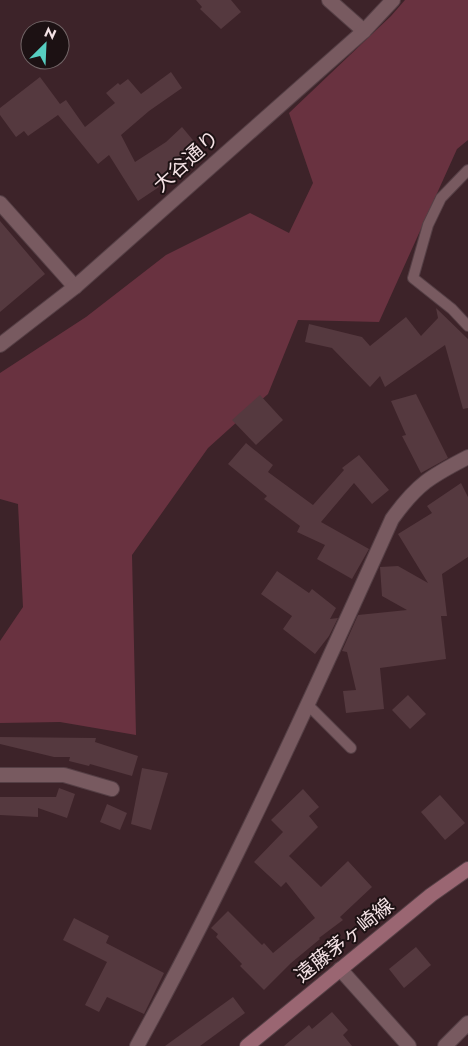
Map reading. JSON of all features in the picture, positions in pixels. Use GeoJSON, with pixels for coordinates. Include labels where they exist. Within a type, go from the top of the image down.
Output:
{"type":"FeatureCollection","features":[{"type":"Feature","properties":{"kind":"main road","name":"遠藤茅ヶ崎線"},"geometry":{"type":"LineString","coordinates":[[247,1046],[430,895],[468,869]]}},
{"type":"Feature","properties":{"kind":"street"},"geometry":{"type":"LineString","coordinates":[[330,0],[364,31]]}},
{"type":"Feature","properties":{"kind":"street","name":"大谷通り"},"geometry":{"type":"LineString","coordinates":[[0,345],[75,287],[364,31],[393,0]]}},
{"type":"Feature","properties":{"kind":"street"},"geometry":{"type":"LineString","coordinates":[[0,203],[75,287]]}},
{"type":"Feature","properties":{"kind":"street"},"geometry":{"type":"LineString","coordinates":[[136,1046],[183,962],[308,705],[392,518],[409,496],[430,477],[468,457]]}},
{"type":"Feature","properties":{"kind":"street"},"geometry":{"type":"LineString","coordinates":[[0,775],[64,775],[112,789]]}},
{"type":"Feature","properties":{"kind":"street"},"geometry":{"type":"LineString","coordinates":[[340,969],[409,1046]]}},
{"type":"Feature","properties":{"kind":"street"},"geometry":{"type":"LineString","coordinates":[[446,1045],[468,1023]]}},
{"type":"Feature","properties":{"kind":"lane"},"geometry":{"type":"LineString","coordinates":[[468,170],[441,198],[428,225],[413,278],[452,309],[468,326]]}},
{"type":"Feature","properties":{"kind":"lane"},"geometry":{"type":"LineString","coordinates":[[308,705],[351,748]]}},
{"type":"Feature","properties":{"kind":"shaded area"},"geometry":{"type":"Polygon","coordinates":[[[405,0],[468,0],[468,140],[457,149],[379,322],[298,320],[268,394],[208,448],[132,555],[136,735],[60,722],[0,723],[0,641],[23,607],[18,504],[0,499],[0,373],[86,317],[166,255],[250,213],[289,233],[313,183],[289,113],[391,16],[405,0]]]}},
{"type":"Feature","properties":{"kind":"building"},"geometry":{"type":"Polygon","coordinates":[[[196,0],[231,0],[241,12],[221,29],[200,9],[202,7],[196,0]]]}},
{"type":"Feature","properties":{"kind":"building"},"geometry":{"type":"Polygon","coordinates":[[[171,72],[182,88],[149,111],[121,135],[135,162],[166,142],[182,127],[197,145],[169,167],[172,172],[156,182],[159,187],[138,201],[109,155],[98,164],[58,115],[28,136],[24,131],[16,137],[0,115],[0,108],[40,77],[60,104],[66,100],[85,127],[115,103],[106,93],[118,83],[120,85],[128,79],[141,94],[171,72]]]}},
{"type":"Feature","properties":{"kind":"building"},"geometry":{"type":"Polygon","coordinates":[[[0,221],[45,274],[0,312],[0,221]]]}},
{"type":"Feature","properties":{"kind":"building"},"geometry":{"type":"Polygon","coordinates":[[[436,308],[468,339],[468,408],[463,409],[445,345],[385,387],[380,376],[370,387],[332,348],[305,342],[309,324],[362,337],[370,346],[406,317],[421,336],[438,318],[436,308]]]}},
{"type":"Feature","properties":{"kind":"building"},"geometry":{"type":"Polygon","coordinates":[[[416,394],[448,458],[421,473],[402,436],[406,435],[391,401],[416,394]]]}},
{"type":"Feature","properties":{"kind":"building"},"geometry":{"type":"Polygon","coordinates":[[[260,395],[283,420],[256,445],[232,420],[260,395]]]}},
{"type":"Feature","properties":{"kind":"building"},"geometry":{"type":"Polygon","coordinates":[[[246,443],[273,465],[268,472],[313,505],[344,470],[342,468],[359,455],[389,490],[372,504],[354,483],[321,522],[369,549],[352,579],[317,559],[325,545],[297,532],[300,526],[264,499],[267,496],[228,464],[246,443]]]}},
{"type":"Feature","properties":{"kind":"building"},"geometry":{"type":"Polygon","coordinates":[[[461,483],[468,497],[468,557],[442,574],[447,616],[441,616],[446,659],[380,668],[384,709],[346,713],[343,691],[356,690],[347,652],[342,651],[358,615],[407,610],[382,596],[380,567],[398,566],[428,583],[398,534],[432,513],[427,506],[461,483]]]}},
{"type":"Feature","properties":{"kind":"building"},"geometry":{"type":"Polygon","coordinates":[[[277,571],[309,593],[312,589],[336,608],[330,619],[338,618],[329,636],[315,654],[283,629],[292,616],[261,594],[277,571]]]}},
{"type":"Feature","properties":{"kind":"building"},"geometry":{"type":"Polygon","coordinates":[[[408,695],[426,714],[410,729],[392,710],[408,695]]]}},
{"type":"Feature","properties":{"kind":"building"},"geometry":{"type":"Polygon","coordinates":[[[0,737],[96,738],[95,742],[138,756],[132,776],[90,764],[89,766],[69,761],[70,757],[54,757],[0,744],[0,737]]]}},
{"type":"Feature","properties":{"kind":"building"},"geometry":{"type":"Polygon","coordinates":[[[142,768],[168,773],[151,830],[131,824],[142,768]]]}},
{"type":"Feature","properties":{"kind":"building"},"geometry":{"type":"Polygon","coordinates":[[[59,788],[75,794],[67,818],[38,808],[38,817],[0,815],[0,797],[56,797],[59,788]]]}},
{"type":"Feature","properties":{"kind":"building"},"geometry":{"type":"Polygon","coordinates":[[[303,789],[319,807],[309,816],[318,827],[289,856],[321,887],[348,861],[372,887],[340,917],[343,920],[319,938],[264,990],[240,966],[242,964],[216,937],[218,934],[211,928],[228,911],[262,945],[264,943],[273,953],[315,918],[286,882],[281,887],[254,862],[283,832],[271,820],[303,789]]]}},
{"type":"Feature","properties":{"kind":"building"},"geometry":{"type":"Polygon","coordinates":[[[440,795],[465,823],[445,840],[421,812],[440,795]]]}},
{"type":"Feature","properties":{"kind":"building"},"geometry":{"type":"Polygon","coordinates":[[[107,804],[127,813],[120,830],[100,822],[107,804]]]}},
{"type":"Feature","properties":{"kind":"building"},"geometry":{"type":"Polygon","coordinates":[[[74,918],[109,936],[106,943],[164,973],[144,1014],[107,997],[99,1012],[85,1005],[107,962],[63,940],[74,918]]]}},
{"type":"Feature","properties":{"kind":"building"},"geometry":{"type":"Polygon","coordinates":[[[416,947],[431,965],[404,988],[389,969],[416,947]]]}},
{"type":"Feature","properties":{"kind":"building"},"geometry":{"type":"Polygon","coordinates":[[[233,997],[245,1013],[200,1046],[165,1046],[233,997]]]}},
{"type":"Feature","properties":{"kind":"building"},"geometry":{"type":"Polygon","coordinates":[[[332,1012],[348,1030],[343,1035],[352,1046],[284,1046],[309,1025],[312,1029],[332,1012]]]}}]}
